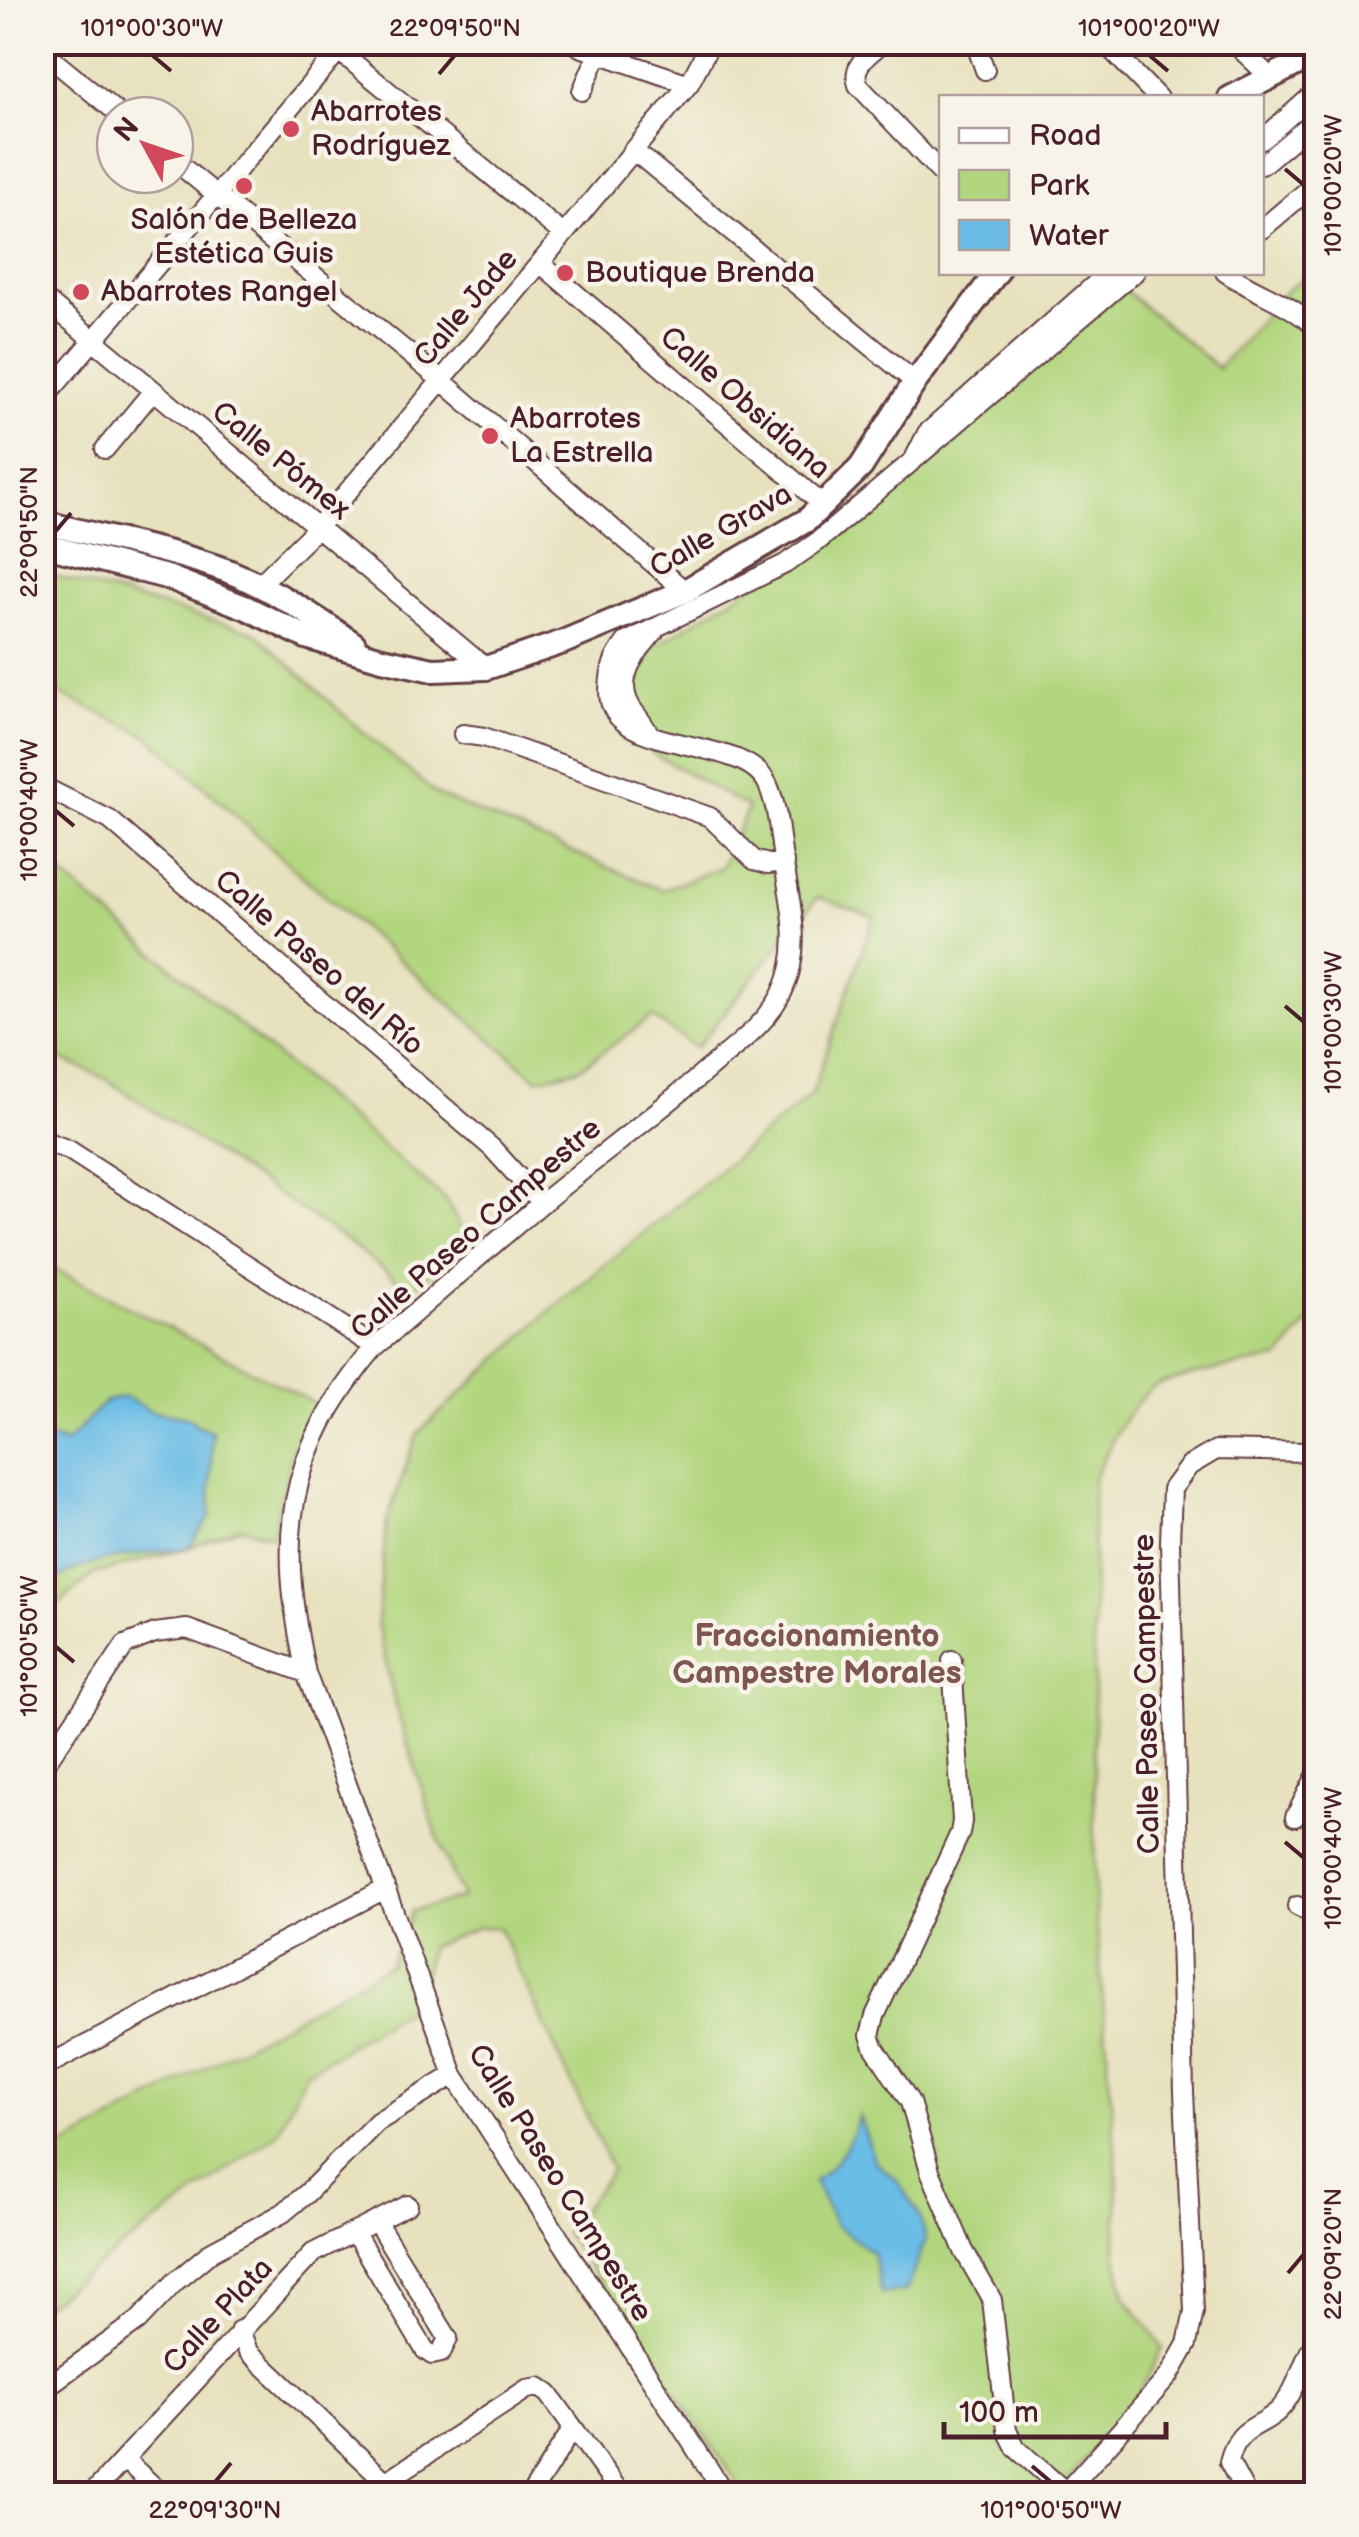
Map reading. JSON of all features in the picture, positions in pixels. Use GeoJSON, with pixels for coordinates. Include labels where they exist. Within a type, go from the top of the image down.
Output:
{"type":"FeatureCollection","features":[{"type":"Feature","properties":{"kind":"main road"},"geometry":{"type":"LineString","coordinates":[[1236,95],[1316,54]]}},
{"type":"Feature","properties":{"kind":"main road","name":"Calle Grava"},"geometry":{"type":"LineString","coordinates":[[42,546],[170,578],[247,608],[306,637],[432,670],[486,668],[564,642],[686,591],[807,520],[861,467],[915,382],[995,275]]}},
{"type":"Feature","properties":{"kind":"main road","name":"Calle Grava"},"geometry":{"type":"LineString","coordinates":[[42,522],[183,556],[259,585],[313,615],[369,654]]}},
{"type":"Feature","properties":{"kind":"street"},"geometry":{"type":"LineString","coordinates":[[883,42],[858,64],[854,74],[858,85],[939,171]]}},
{"type":"Feature","properties":{"kind":"street"},"geometry":{"type":"LineString","coordinates":[[974,42],[986,70]]}},
{"type":"Feature","properties":{"kind":"street"},"geometry":{"type":"LineString","coordinates":[[1104,42],[1155,95]]}},
{"type":"Feature","properties":{"kind":"street"},"geometry":{"type":"LineString","coordinates":[[1233,42],[1271,78]]}},
{"type":"Feature","properties":{"kind":"street"},"geometry":{"type":"LineString","coordinates":[[42,401],[338,45],[563,234]]}},
{"type":"Feature","properties":{"kind":"street"},"geometry":{"type":"LineString","coordinates":[[42,50],[96,95]]}},
{"type":"Feature","properties":{"kind":"street"},"geometry":{"type":"LineString","coordinates":[[582,91],[589,50],[689,84]]}},
{"type":"Feature","properties":{"kind":"street","name":"Calle Jade"},"geometry":{"type":"LineString","coordinates":[[259,585],[318,526],[540,263],[689,84],[708,51]]}},
{"type":"Feature","properties":{"kind":"street"},"geometry":{"type":"LineString","coordinates":[[1264,138],[1316,92]]}},
{"type":"Feature","properties":{"kind":"street"},"geometry":{"type":"LineString","coordinates":[[1264,164],[1316,119]]}},
{"type":"Feature","properties":{"kind":"street"},"geometry":{"type":"LineString","coordinates":[[633,150],[915,382]]}},
{"type":"Feature","properties":{"kind":"street"},"geometry":{"type":"LineString","coordinates":[[195,177],[686,591]]}},
{"type":"Feature","properties":{"kind":"street"},"geometry":{"type":"LineString","coordinates":[[1264,227],[1316,182]]}},
{"type":"Feature","properties":{"kind":"street","name":"Calle Obsidiana"},"geometry":{"type":"LineString","coordinates":[[540,263],[824,506]]}},
{"type":"Feature","properties":{"kind":"street"},"geometry":{"type":"LineString","coordinates":[[1228,275],[1252,291],[1298,310],[1316,328]]}},
{"type":"Feature","properties":{"kind":"street","name":"Calle Paseo Campestre"},"geometry":{"type":"LineString","coordinates":[[725,2494],[454,2075],[306,1673],[292,1610],[289,1523],[308,1447],[375,1347],[542,1203],[728,1053],[756,1028],[781,994],[795,950],[793,905],[775,805],[766,780],[748,764],[730,756],[650,735],[618,717],[609,697],[610,663],[626,642],[785,564],[817,542],[913,462],[927,432],[1111,278]]}},
{"type":"Feature","properties":{"kind":"street","name":"Calle Pómex"},"geometry":{"type":"LineString","coordinates":[[42,297],[486,668]]}},
{"type":"Feature","properties":{"kind":"street"},"geometry":{"type":"LineString","coordinates":[[105,449],[152,392]]}},
{"type":"Feature","properties":{"kind":"street"},"geometry":{"type":"LineString","coordinates":[[463,734],[484,737],[710,817],[754,860],[768,864],[784,862]]}},
{"type":"Feature","properties":{"kind":"street","name":"Calle Paseo del Río"},"geometry":{"type":"LineString","coordinates":[[42,786],[110,820],[492,1148],[542,1203]]}},
{"type":"Feature","properties":{"kind":"street"},"geometry":{"type":"LineString","coordinates":[[42,1140],[69,1150],[375,1347]]}},
{"type":"Feature","properties":{"kind":"street","name":"Calle Paseo Campestre"},"geometry":{"type":"LineString","coordinates":[[1066,2494],[1168,2376],[1188,2344],[1194,2310],[1183,2053],[1170,1542],[1172,1489],[1189,1466],[1216,1450],[1310,1452],[1316,1448]]}},
{"type":"Feature","properties":{"kind":"street"},"geometry":{"type":"LineString","coordinates":[[42,1769],[126,1645],[155,1633],[187,1629],[306,1673]]}},
{"type":"Feature","properties":{"kind":"street"},"geometry":{"type":"LineString","coordinates":[[952,1660],[960,1833],[870,2034],[874,2047],[910,2102],[930,2171],[964,2251],[992,2300],[1007,2430],[1016,2448],[1066,2494]]}},
{"type":"Feature","properties":{"kind":"street"},"geometry":{"type":"LineString","coordinates":[[1295,1817],[1316,1776]]}},
{"type":"Feature","properties":{"kind":"street"},"geometry":{"type":"LineString","coordinates":[[42,2068],[383,1890]]}},
{"type":"Feature","properties":{"kind":"street"},"geometry":{"type":"LineString","coordinates":[[1297,1906],[1316,1916]]}},
{"type":"Feature","properties":{"kind":"street"},"geometry":{"type":"LineString","coordinates":[[42,2390],[138,2321],[212,2251],[283,2213],[377,2122],[454,2075]]}},
{"type":"Feature","properties":{"kind":"street","name":"Calle Plata"},"geometry":{"type":"LineString","coordinates":[[92,2494],[313,2253],[408,2205]]}},
{"type":"Feature","properties":{"kind":"street"},"geometry":{"type":"LineString","coordinates":[[354,2232],[424,2350],[432,2355],[441,2353],[448,2338],[376,2221]]}},
{"type":"Feature","properties":{"kind":"street"},"geometry":{"type":"LineString","coordinates":[[240,2330],[248,2351],[385,2481]]}},
{"type":"Feature","properties":{"kind":"street"},"geometry":{"type":"LineString","coordinates":[[1246,2494],[1229,2462],[1232,2450],[1251,2425],[1276,2413],[1296,2387],[1304,2359],[1316,2340]]}},
{"type":"Feature","properties":{"kind":"street"},"geometry":{"type":"LineString","coordinates":[[218,2356],[248,2351]]}},
{"type":"Feature","properties":{"kind":"street"},"geometry":{"type":"LineString","coordinates":[[367,2494],[527,2389],[539,2388],[549,2394],[621,2494]]}},
{"type":"Feature","properties":{"kind":"street"},"geometry":{"type":"LineString","coordinates":[[531,2494],[573,2428]]}},
{"type":"Feature","properties":{"kind":"street"},"geometry":{"type":"LineString","coordinates":[[124,2459],[162,2494]]}},
{"type":"Feature","properties":{"kind":"street"},"geometry":{"type":"LineString","coordinates":[[542,2476],[555,2494]]}},
{"type":"Feature","properties":{"kind":"green space"},"geometry":{"type":"Polygon","coordinates":[[[1316,270],[1316,1313],[1279,1359],[1192,1375],[1151,1389],[1124,1420],[1093,1480],[1095,1901],[1118,2186],[1116,2251],[1125,2296],[1163,2348],[1134,2403],[1056,2494],[745,2494],[565,2232],[612,2170],[499,1928],[479,1927],[430,1947],[417,2003],[306,2072],[277,2133],[43,2306],[43,2159],[390,1964],[412,1911],[462,1898],[438,1839],[394,1701],[377,1622],[387,1521],[418,1433],[553,1308],[812,1094],[874,917],[818,897],[696,1048],[652,1017],[579,1069],[537,1079],[294,869],[150,737],[43,686],[43,573],[255,632],[437,795],[662,890],[721,867],[748,808],[652,753],[636,687],[649,650],[886,502],[1123,289],[1218,368],[1289,288],[1316,270]]]}},
{"type":"Feature","properties":{"kind":"green space"},"geometry":{"type":"Polygon","coordinates":[[[43,863],[59,872],[444,1198],[471,1245],[410,1290],[344,1239],[106,1079],[43,1051],[43,863]]]}},
{"type":"Feature","properties":{"kind":"green space"},"geometry":{"type":"Polygon","coordinates":[[[43,1263],[316,1404],[293,1448],[272,1536],[240,1527],[188,1548],[94,1574],[53,1609],[43,1625],[43,1263]]]}},
{"type":"Feature","properties":{"kind":"water"},"geometry":{"type":"Polygon","coordinates":[[[125,1397],[151,1411],[188,1417],[212,1431],[210,1517],[188,1548],[94,1563],[43,1589],[43,1436],[66,1443],[106,1401],[125,1397]]]}},
{"type":"Feature","properties":{"kind":"water"},"geometry":{"type":"Polygon","coordinates":[[[859,2116],[875,2162],[896,2179],[920,2216],[926,2239],[906,2291],[881,2293],[873,2253],[835,2225],[814,2181],[842,2153],[859,2116]]]}},
{"type":"Feature","properties":{"kind":"place","name":"Abarrotes Rodríguez"},"geometry":{"type":"Point","coordinates":[291,129]}},
{"type":"Feature","properties":{"kind":"place","name":"Salón de Belleza Estética Guis"},"geometry":{"type":"Point","coordinates":[244,186]}},
{"type":"Feature","properties":{"kind":"place","name":"Boutique Brenda"},"geometry":{"type":"Point","coordinates":[565,273]}},
{"type":"Feature","properties":{"kind":"place","name":"Abarrotes Rangel"},"geometry":{"type":"Point","coordinates":[81,292]}},
{"type":"Feature","properties":{"kind":"place","name":"Abarrotes La Estrella"},"geometry":{"type":"Point","coordinates":[490,436]}},
{"type":"Feature","properties":{"kind":"district","name":"Fraccionamiento Campestre Morales"},"geometry":{"type":"Point","coordinates":[817,1654]}}]}
